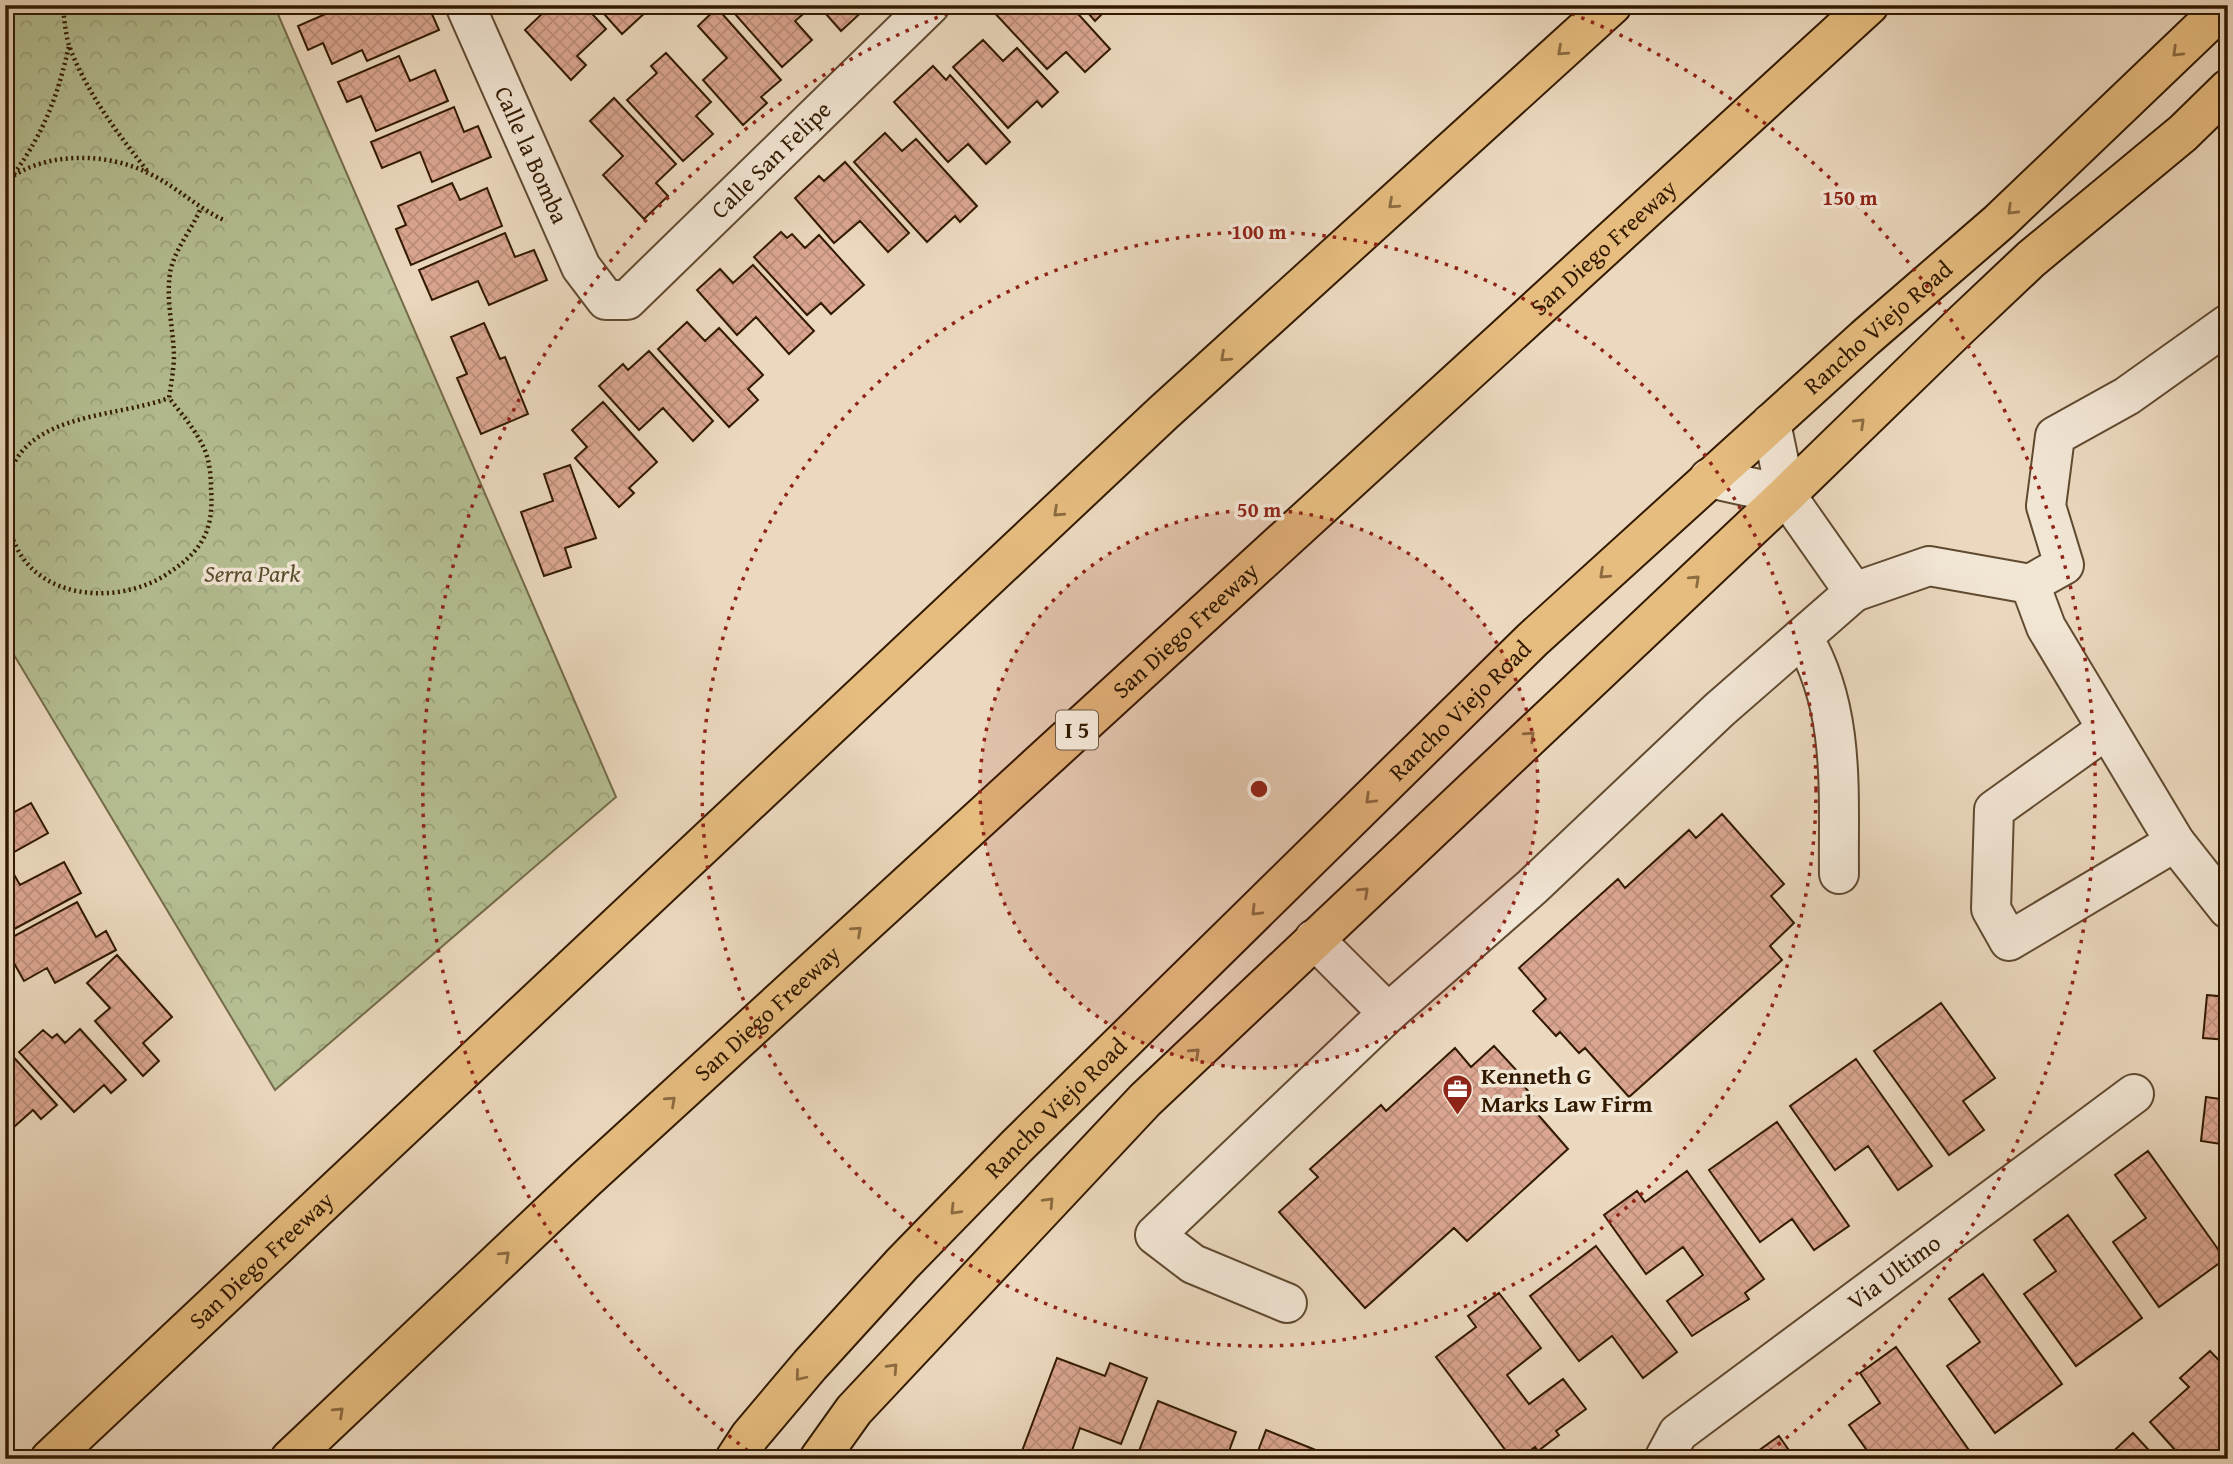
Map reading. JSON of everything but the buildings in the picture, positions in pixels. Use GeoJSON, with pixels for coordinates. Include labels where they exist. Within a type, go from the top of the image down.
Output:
{"type":"FeatureCollection","features":[{"type":"Feature","properties":{"kind":"main road","name":"San Diego Freeway"},"geometry":{"type":"LineString","coordinates":[[50,1459],[1163,413],[1612,5]]}},
{"type":"Feature","properties":{"kind":"main road","name":"San Diego Freeway"},"geometry":{"type":"LineString","coordinates":[[290,1459],[585,1180],[1869,5]]}},
{"type":"Feature","properties":{"kind":"main road","name":"Rancho Viejo Road"},"geometry":{"type":"LineString","coordinates":[[735,1459],[750,1436],[810,1365],[1017,1146],[1532,640],[1709,478],[1999,222],[2226,5]]}},
{"type":"Feature","properties":{"kind":"main road","name":"Rancho Viejo Road"},"geometry":{"type":"LineString","coordinates":[[819,1459],[854,1410],[1145,1100],[2031,260],[2183,133],[2228,89]]}},
{"type":"Feature","properties":{"kind":"street","name":"Calle la Bomba"},"geometry":{"type":"LineString","coordinates":[[465,5],[581,267],[606,300]]}},
{"type":"Feature","properties":{"kind":"street","name":"Calle San Felipe"},"geometry":{"type":"LineString","coordinates":[[606,300],[627,300],[930,5]]}},
{"type":"Feature","properties":{"kind":"street"},"geometry":{"type":"LineString","coordinates":[[1287,1303],[1193,1264],[1155,1235],[1388,1013],[1532,887],[1718,710],[1854,592],[1929,566],[2030,584],[2064,565],[2046,506],[2055,436],[2127,396],[2228,324]]}},
{"type":"Feature","properties":{"kind":"street"},"geometry":{"type":"LineString","coordinates":[[1771,423],[1786,495],[1854,592]]}},
{"type":"Feature","properties":{"kind":"street"},"geometry":{"type":"LineString","coordinates":[[1709,478],[1786,495]]}},
{"type":"Feature","properties":{"kind":"street"},"geometry":{"type":"LineString","coordinates":[[2030,584],[2046,627],[2175,842],[2228,909]]}},
{"type":"Feature","properties":{"kind":"street"},"geometry":{"type":"LineString","coordinates":[[1803,637],[1821,667],[1838,743],[1839,874]]}},
{"type":"Feature","properties":{"kind":"street"},"geometry":{"type":"LineString","coordinates":[[2107,729],[1994,810],[1991,909],[2009,941],[2175,842]]}},
{"type":"Feature","properties":{"kind":"street"},"geometry":{"type":"LineString","coordinates":[[1314,939],[1388,1013]]}},
{"type":"Feature","properties":{"kind":"street","name":"Via Ultimo"},"geometry":{"type":"LineString","coordinates":[[1664,1459],[1678,1433],[2134,1094]]}},
{"type":"Feature","properties":{"kind":"path"},"geometry":{"type":"LineString","coordinates":[[62,5],[69,46],[98,103],[149,173]]}},
{"type":"Feature","properties":{"kind":"path"},"geometry":{"type":"LineString","coordinates":[[14,175],[47,123],[57,99],[69,46]]}},
{"type":"Feature","properties":{"kind":"path"},"geometry":{"type":"LineString","coordinates":[[5,182],[14,175],[47,162],[93,158],[113,161],[149,173],[200,209],[226,221]]}},
{"type":"Feature","properties":{"kind":"path"},"geometry":{"type":"LineString","coordinates":[[5,508],[16,546],[28,563],[42,576],[84,594],[129,591],[155,581],[181,565],[198,548],[209,523],[211,472],[204,448],[169,398],[174,355],[168,295],[170,271],[200,209]]}},
{"type":"Feature","properties":{"kind":"path"},"geometry":{"type":"LineString","coordinates":[[5,498],[12,469],[24,450],[47,430],[87,416],[143,407],[169,398]]}},
{"type":"Feature","properties":{"kind":"green space","name":"Serra Park"},"geometry":{"type":"Polygon","coordinates":[[[16,5],[274,5],[616,797],[275,1090],[5,640],[5,27],[16,5]]]}},
{"type":"Feature","properties":{"kind":"place","name":"Kenneth G Marks Law Firm"},"geometry":{"type":"Point","coordinates":[1458,1117]}}]}
